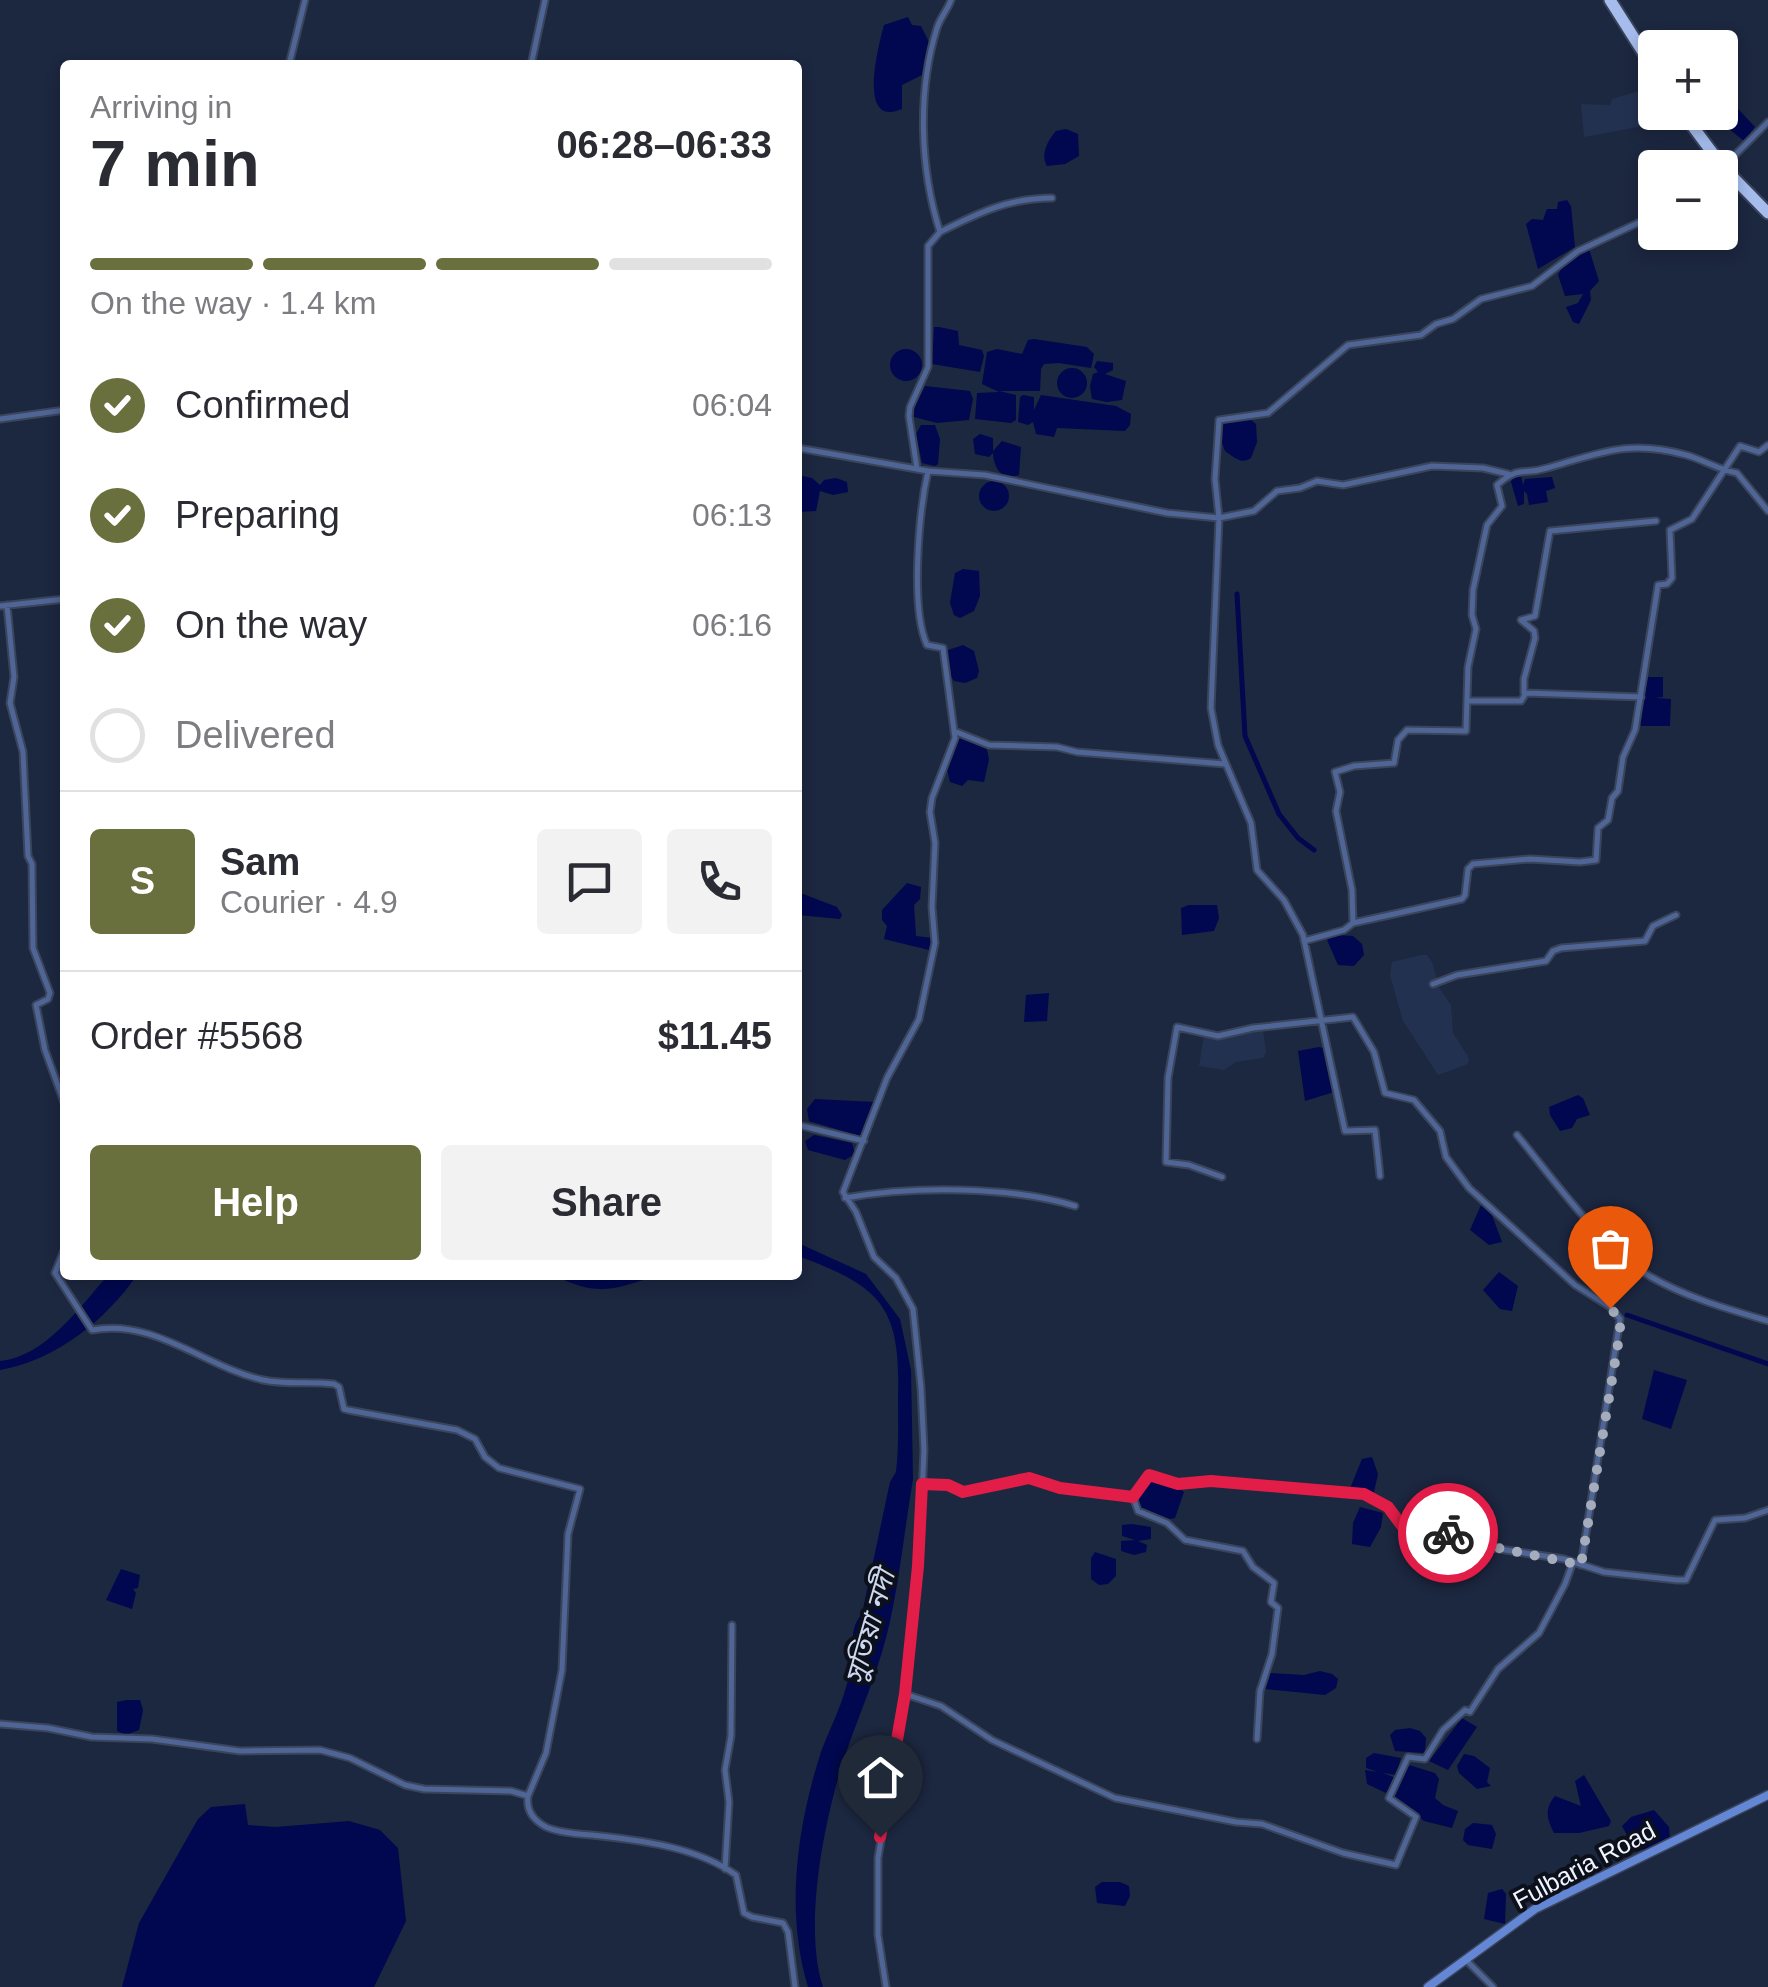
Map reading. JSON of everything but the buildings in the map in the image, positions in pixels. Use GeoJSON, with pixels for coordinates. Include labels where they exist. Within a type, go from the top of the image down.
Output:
{"type":"FeatureCollection","features":[{"type":"Feature","properties":{"kind":"highway"},"geometry":{"type":"LineString","coordinates":[[1610,0],[1638,44]]}},
{"type":"Feature","properties":{"kind":"highway"},"geometry":{"type":"LineString","coordinates":[[1738,184],[1768,213]]}},
{"type":"Feature","properties":{"kind":"main road","name":"Fulbaria Road"},"geometry":{"type":"LineString","coordinates":[[1428,1987],[1534,1910],[1768,1795]]}},
{"type":"Feature","properties":{"kind":"street"},"geometry":{"type":"LineString","coordinates":[[290,60],[304,0]]}},
{"type":"Feature","properties":{"kind":"street"},"geometry":{"type":"LineString","coordinates":[[532,60],[545,0]]}},
{"type":"Feature","properties":{"kind":"street"},"geometry":{"type":"LineString","coordinates":[[940,232],[924,132],[927,78],[938,25],[951,0]]}},
{"type":"Feature","properties":{"kind":"street"},"geometry":{"type":"LineString","coordinates":[[1738,151],[1768,122]]}},
{"type":"Feature","properties":{"kind":"street"},"geometry":{"type":"LineString","coordinates":[[917,469],[910,407],[928,367],[928,246],[940,232],[996,205],[1022,198],[1052,198]]}},
{"type":"Feature","properties":{"kind":"street"},"geometry":{"type":"LineString","coordinates":[[1380,1176],[1375,1130],[1345,1131],[1304,941],[1284,900],[1257,870],[1251,823],[1226,764],[1210,708],[1218,420],[1268,413],[1348,346],[1421,336],[1482,299],[1532,286],[1578,251],[1638,224]]}},
{"type":"Feature","properties":{"kind":"street"},"geometry":{"type":"LineString","coordinates":[[0,418],[60,411]]}},
{"type":"Feature","properties":{"kind":"street"},"geometry":{"type":"LineString","coordinates":[[1304,941],[1344,930],[1354,923],[1462,900],[1468,869],[1473,864],[1530,859],[1590,863],[1596,860],[1598,828],[1607,822],[1612,798],[1618,791],[1622,762],[1636,730],[1656,590],[1658,584],[1667,584],[1672,578],[1669,532],[1692,519],[1742,445],[1759,452],[1768,445]]}},
{"type":"Feature","properties":{"kind":"street"},"geometry":{"type":"LineString","coordinates":[[1354,923],[1352,890],[1336,808],[1340,792],[1335,772],[1362,764],[1394,762],[1398,740],[1406,730],[1465,732],[1468,667],[1476,629],[1473,590],[1486,524],[1502,506],[1497,485],[1508,474],[1636,446],[1688,456],[1741,476],[1768,511]]}},
{"type":"Feature","properties":{"kind":"street"},"geometry":{"type":"LineString","coordinates":[[802,449],[928,472],[986,475],[1167,513],[1218,518],[1254,511],[1277,491],[1316,481],[1343,485],[1432,466],[1483,468],[1508,474]]}},
{"type":"Feature","properties":{"kind":"street"},"geometry":{"type":"LineString","coordinates":[[886,1987],[878,1935],[878,1858],[905,1694],[918,1566],[921,1388],[913,1309],[896,1278],[874,1257],[856,1212],[843,1192],[886,1078],[919,1019],[934,943],[932,798],[955,738],[943,648],[927,646],[922,635],[918,586],[922,495],[928,472]]}},
{"type":"Feature","properties":{"kind":"street"},"geometry":{"type":"LineString","coordinates":[[1468,701],[1522,700],[1535,638],[1534,631],[1521,620],[1536,616],[1550,531],[1656,520]]}},
{"type":"Feature","properties":{"kind":"street"},"geometry":{"type":"LineString","coordinates":[[60,600],[3,606],[14,677],[10,703],[23,752],[28,856],[32,864],[31,936],[50,994],[36,1005],[45,1050],[60,1092]]}},
{"type":"Feature","properties":{"kind":"street"},"geometry":{"type":"LineString","coordinates":[[1524,694],[1642,698]]}},
{"type":"Feature","properties":{"kind":"street"},"geometry":{"type":"LineString","coordinates":[[954,731],[989,745],[1039,745],[1226,764]]}},
{"type":"Feature","properties":{"kind":"street"},"geometry":{"type":"LineString","coordinates":[[1434,984],[1457,975],[1546,961],[1553,951],[1562,948],[1645,941],[1654,926],[1676,915]]}},
{"type":"Feature","properties":{"kind":"street"},"geometry":{"type":"LineString","coordinates":[[1222,1177],[1166,1162],[1168,1078],[1176,1027],[1218,1036],[1354,1017],[1374,1052],[1385,1094],[1414,1100],[1440,1131],[1446,1157],[1468,1188],[1575,1285],[1620,1319],[1581,1565]]}},
{"type":"Feature","properties":{"kind":"street"},"geometry":{"type":"LineString","coordinates":[[802,1126],[864,1141]]}},
{"type":"Feature","properties":{"kind":"street"},"geometry":{"type":"LineString","coordinates":[[1517,1135],[1602,1235],[1648,1275],[1699,1300],[1768,1321]]}},
{"type":"Feature","properties":{"kind":"street"},"geometry":{"type":"LineString","coordinates":[[845,1198],[941,1190],[1032,1194],[1075,1206]]}},
{"type":"Feature","properties":{"kind":"street"},"geometry":{"type":"LineString","coordinates":[[60,1260],[55,1273],[92,1330],[134,1328],[220,1366],[263,1380],[334,1384],[348,1410],[457,1430],[475,1439],[485,1457],[499,1468],[580,1489],[568,1534],[562,1670],[546,1753],[528,1796],[529,1811],[544,1826],[661,1845],[702,1857],[736,1875],[744,1913],[784,1923],[794,1987]]}},
{"type":"Feature","properties":{"kind":"street"},"geometry":{"type":"LineString","coordinates":[[1133,1497],[1149,1475],[1178,1484],[1211,1481],[1364,1494],[1388,1507],[1409,1535],[1442,1530],[1476,1544],[1616,1574],[1686,1580],[1715,1520],[1745,1518],[1768,1510]]}},
{"type":"Feature","properties":{"kind":"street"},"geometry":{"type":"LineString","coordinates":[[922,1484],[948,1485],[963,1492],[1029,1478],[1060,1488],[1133,1497]]}},
{"type":"Feature","properties":{"kind":"street"},"geometry":{"type":"LineString","coordinates":[[1133,1497],[1138,1511],[1166,1522],[1185,1540],[1243,1551],[1253,1568],[1274,1583],[1271,1602],[1278,1608],[1272,1654],[1260,1691],[1257,1738]]}},
{"type":"Feature","properties":{"kind":"street"},"geometry":{"type":"LineString","coordinates":[[905,1694],[941,1706],[992,1740],[1115,1798],[1262,1824],[1343,1853],[1396,1865],[1416,1817],[1389,1798],[1408,1757],[1425,1759],[1443,1730],[1465,1710],[1470,1712],[1498,1670],[1539,1633],[1566,1584],[1573,1562]]}},
{"type":"Feature","properties":{"kind":"street"},"geometry":{"type":"LineString","coordinates":[[726,1869],[729,1802],[725,1770],[731,1736],[732,1624]]}},
{"type":"Feature","properties":{"kind":"street"},"geometry":{"type":"LineString","coordinates":[[0,1724],[240,1751],[320,1750],[350,1758],[405,1786],[424,1790],[511,1791],[528,1796]]}},
{"type":"Feature","properties":{"kind":"street"},"geometry":{"type":"LineString","coordinates":[[1466,1960],[1493,1987]]}},
{"type":"Feature","properties":{"kind":"shaded area"},"geometry":{"type":"Polygon","coordinates":[[[1638,91],[1638,127],[1584,137],[1581,104],[1610,105],[1612,99],[1638,91]]]}},
{"type":"Feature","properties":{"kind":"shaded area"},"geometry":{"type":"Polygon","coordinates":[[[1427,955],[1432,962],[1440,989],[1451,1005],[1453,1033],[1469,1058],[1468,1064],[1438,1075],[1403,1021],[1390,975],[1392,962],[1427,955]]]}},
{"type":"Feature","properties":{"kind":"shaded area"},"geometry":{"type":"Polygon","coordinates":[[[1263,1029],[1263,1058],[1236,1062],[1224,1070],[1199,1066],[1204,1035],[1236,1036],[1263,1029]]]}},
{"type":"Feature","properties":{"kind":"water"},"geometry":{"type":"Polygon","coordinates":[[[908,17],[912,25],[921,26],[931,46],[924,74],[902,85],[902,109],[888,112],[879,107],[875,96],[878,49],[884,25],[908,17]]]}},
{"type":"Feature","properties":{"kind":"water"},"geometry":{"type":"Polygon","coordinates":[[[1738,109],[1755,127],[1744,141],[1730,130],[1738,130],[1738,109]]]}},
{"type":"Feature","properties":{"kind":"water"},"geometry":{"type":"Polygon","coordinates":[[[1066,129],[1078,134],[1079,156],[1065,164],[1047,166],[1044,157],[1048,143],[1056,131],[1066,129]]]}},
{"type":"Feature","properties":{"kind":"water"},"geometry":{"type":"Polygon","coordinates":[[[1567,200],[1575,247],[1538,269],[1526,224],[1532,219],[1543,220],[1547,209],[1557,209],[1558,202],[1567,200]]]}},
{"type":"Feature","properties":{"kind":"water"},"geometry":{"type":"Polygon","coordinates":[[[1589,249],[1599,281],[1590,291],[1591,300],[1579,324],[1573,322],[1566,307],[1578,303],[1583,294],[1565,296],[1558,275],[1563,265],[1589,249]]]}},
{"type":"Feature","properties":{"kind":"water"},"geometry":{"type":"Polygon","coordinates":[[[934,327],[958,331],[959,345],[982,350],[980,372],[932,364],[934,327]]]}},
{"type":"Feature","properties":{"kind":"water"},"geometry":{"type":"Polygon","coordinates":[[[1028,340],[1087,347],[1094,354],[1091,368],[1044,364],[1040,391],[999,391],[1016,395],[1016,420],[1011,423],[975,419],[977,393],[999,392],[982,384],[987,352],[997,349],[1022,354],[1028,340]]]}},
{"type":"Feature","properties":{"kind":"water"},"geometry":{"type":"Polygon","coordinates":[[[906,349],[917,354],[922,365],[917,376],[906,381],[895,376],[890,365],[895,354],[906,349]]]}},
{"type":"Feature","properties":{"kind":"water"},"geometry":{"type":"Polygon","coordinates":[[[1097,361],[1113,363],[1113,370],[1105,374],[1126,381],[1122,400],[1092,399],[1090,386],[1093,374],[1098,372],[1094,367],[1097,361]]]}},
{"type":"Feature","properties":{"kind":"water"},"geometry":{"type":"Polygon","coordinates":[[[1072,368],[1086,377],[1087,383],[1078,397],[1072,398],[1058,389],[1057,383],[1066,369],[1072,368]]]}},
{"type":"Feature","properties":{"kind":"water"},"geometry":{"type":"Polygon","coordinates":[[[925,386],[970,391],[973,399],[969,420],[937,423],[914,417],[914,408],[925,386]]]}},
{"type":"Feature","properties":{"kind":"water"},"geometry":{"type":"Polygon","coordinates":[[[1023,395],[1034,397],[1034,410],[1041,395],[1116,406],[1131,414],[1130,425],[1125,431],[1057,428],[1054,437],[1036,434],[1033,422],[1018,422],[1023,395]]]}},
{"type":"Feature","properties":{"kind":"water"},"geometry":{"type":"Polygon","coordinates":[[[1251,420],[1256,424],[1257,442],[1251,458],[1244,461],[1225,451],[1219,435],[1221,423],[1251,420]]]}},
{"type":"Feature","properties":{"kind":"water"},"geometry":{"type":"Polygon","coordinates":[[[921,425],[935,425],[940,439],[935,466],[922,463],[916,434],[921,425]]]}},
{"type":"Feature","properties":{"kind":"water"},"geometry":{"type":"Polygon","coordinates":[[[980,434],[993,438],[993,451],[1002,441],[1021,447],[1019,475],[1000,472],[993,453],[989,457],[975,454],[973,439],[980,434]]]}},
{"type":"Feature","properties":{"kind":"water"},"geometry":{"type":"Polygon","coordinates":[[[1514,474],[1521,476],[1523,485],[1525,479],[1552,477],[1555,488],[1546,491],[1548,502],[1529,505],[1524,491],[1524,504],[1518,506],[1511,482],[1514,474]]]}},
{"type":"Feature","properties":{"kind":"water"},"geometry":{"type":"Polygon","coordinates":[[[802,476],[820,485],[836,478],[847,482],[848,492],[833,495],[820,491],[816,511],[802,512],[802,476]]]}},
{"type":"Feature","properties":{"kind":"water"},"geometry":{"type":"Polygon","coordinates":[[[994,481],[1005,485],[1009,496],[1005,507],[994,511],[983,507],[979,496],[983,485],[994,481]]]}},
{"type":"Feature","properties":{"kind":"water"},"geometry":{"type":"Polygon","coordinates":[[[963,569],[979,571],[980,596],[974,611],[960,618],[954,615],[950,603],[955,573],[963,569]]]}},
{"type":"Feature","properties":{"kind":"water"},"geometry":{"type":"Polygon","coordinates":[[[963,645],[974,651],[979,671],[977,678],[965,683],[954,681],[947,662],[948,650],[963,645]]]}},
{"type":"Feature","properties":{"kind":"water"},"geometry":{"type":"Polygon","coordinates":[[[1648,677],[1663,677],[1663,697],[1655,698],[1671,699],[1670,726],[1641,726],[1648,677]]]}},
{"type":"Feature","properties":{"kind":"water"},"geometry":{"type":"Polygon","coordinates":[[[959,737],[987,749],[984,782],[968,780],[962,786],[950,782],[947,769],[959,737]]]}},
{"type":"Feature","properties":{"kind":"water"},"geometry":{"type":"Polygon","coordinates":[[[907,883],[921,887],[920,899],[914,905],[916,936],[932,938],[929,950],[884,939],[887,926],[882,910],[907,883]]]}},
{"type":"Feature","properties":{"kind":"water"},"geometry":{"type":"Polygon","coordinates":[[[802,894],[837,907],[840,919],[802,915],[802,894]]]}},
{"type":"Feature","properties":{"kind":"water"},"geometry":{"type":"Polygon","coordinates":[[[1217,905],[1219,918],[1214,931],[1182,935],[1181,908],[1217,905]]]}},
{"type":"Feature","properties":{"kind":"water"},"geometry":{"type":"Polygon","coordinates":[[[1336,935],[1353,936],[1362,944],[1364,955],[1354,966],[1338,965],[1327,940],[1336,935]]]}},
{"type":"Feature","properties":{"kind":"water"},"geometry":{"type":"Polygon","coordinates":[[[1049,993],[1047,1021],[1024,1022],[1026,995],[1049,993]]]}},
{"type":"Feature","properties":{"kind":"water"},"geometry":{"type":"Polygon","coordinates":[[[1324,1048],[1334,1092],[1305,1101],[1298,1051],[1324,1048]]]}},
{"type":"Feature","properties":{"kind":"water"},"geometry":{"type":"Polygon","coordinates":[[[1578,1095],[1590,1115],[1560,1131],[1549,1107],[1578,1095]]]}},
{"type":"Feature","properties":{"kind":"water"},"geometry":{"type":"Polygon","coordinates":[[[815,1099],[875,1102],[863,1137],[809,1121],[807,1109],[815,1099]]]}},
{"type":"Feature","properties":{"kind":"water"},"geometry":{"type":"Polygon","coordinates":[[[814,1135],[852,1143],[855,1154],[845,1160],[808,1150],[805,1141],[814,1135]]]}},
{"type":"Feature","properties":{"kind":"water"},"geometry":{"type":"Polygon","coordinates":[[[1481,1205],[1492,1215],[1502,1242],[1489,1245],[1470,1230],[1481,1205]]]}},
{"type":"Feature","properties":{"kind":"water","name":"সুতিয়া নদী"},"geometry":{"type":"Polygon","coordinates":[[[802,1245],[866,1274],[900,1319],[911,1370],[913,1479],[882,1652],[840,1773],[819,1867],[815,1932],[823,1987],[808,1987],[797,1929],[800,1839],[821,1752],[851,1672],[854,1629],[862,1614],[890,1482],[896,1472],[898,1434],[898,1364],[889,1319],[866,1289],[802,1258],[802,1245]]]}},
{"type":"Feature","properties":{"kind":"water"},"geometry":{"type":"Polygon","coordinates":[[[1499,1272],[1518,1286],[1512,1311],[1500,1309],[1483,1290],[1499,1272]]]}},
{"type":"Feature","properties":{"kind":"water"},"geometry":{"type":"Polygon","coordinates":[[[104,1280],[133,1280],[110,1308],[78,1336],[41,1357],[0,1370],[0,1361],[32,1350],[73,1315],[104,1280]]]}},
{"type":"Feature","properties":{"kind":"water"},"geometry":{"type":"Polygon","coordinates":[[[565,1280],[641,1280],[606,1289],[565,1280]]]}},
{"type":"Feature","properties":{"kind":"water"},"geometry":{"type":"Polygon","coordinates":[[[1654,1370],[1687,1380],[1671,1429],[1642,1419],[1654,1370]]]}},
{"type":"Feature","properties":{"kind":"water"},"geometry":{"type":"Polygon","coordinates":[[[1372,1457],[1378,1474],[1374,1492],[1349,1491],[1362,1459],[1372,1457]]]}},
{"type":"Feature","properties":{"kind":"water"},"geometry":{"type":"Polygon","coordinates":[[[1148,1479],[1184,1492],[1175,1518],[1164,1520],[1140,1510],[1137,1502],[1148,1479]]]}},
{"type":"Feature","properties":{"kind":"water"},"geometry":{"type":"Polygon","coordinates":[[[1360,1507],[1383,1513],[1381,1527],[1370,1547],[1352,1544],[1353,1523],[1360,1507]]]}},
{"type":"Feature","properties":{"kind":"water"},"geometry":{"type":"Polygon","coordinates":[[[1122,1525],[1151,1527],[1151,1539],[1138,1541],[1147,1545],[1146,1552],[1134,1555],[1121,1551],[1121,1541],[1135,1540],[1122,1536],[1122,1525]]]}},
{"type":"Feature","properties":{"kind":"water"},"geometry":{"type":"Polygon","coordinates":[[[1095,1552],[1116,1559],[1116,1576],[1108,1584],[1099,1585],[1091,1579],[1091,1558],[1095,1552]]]}},
{"type":"Feature","properties":{"kind":"water"},"geometry":{"type":"Polygon","coordinates":[[[121,1569],[140,1575],[138,1588],[133,1589],[136,1593],[132,1609],[106,1600],[121,1569]]]}},
{"type":"Feature","properties":{"kind":"water"},"geometry":{"type":"Polygon","coordinates":[[[1320,1671],[1338,1679],[1336,1688],[1325,1695],[1265,1689],[1269,1673],[1304,1675],[1320,1671]]]}},
{"type":"Feature","properties":{"kind":"water"},"geometry":{"type":"Polygon","coordinates":[[[140,1700],[143,1710],[139,1730],[126,1735],[117,1731],[117,1702],[140,1700]]]}},
{"type":"Feature","properties":{"kind":"water"},"geometry":{"type":"Polygon","coordinates":[[[1462,1718],[1477,1727],[1448,1770],[1429,1761],[1462,1718]]]}},
{"type":"Feature","properties":{"kind":"water"},"geometry":{"type":"Polygon","coordinates":[[[1410,1728],[1426,1738],[1425,1753],[1395,1751],[1390,1735],[1395,1730],[1410,1728]]]}},
{"type":"Feature","properties":{"kind":"water"},"geometry":{"type":"Polygon","coordinates":[[[1374,1753],[1401,1758],[1396,1775],[1383,1773],[1396,1778],[1386,1793],[1367,1784],[1365,1770],[1378,1772],[1366,1768],[1366,1758],[1374,1753]]]}},
{"type":"Feature","properties":{"kind":"water"},"geometry":{"type":"Polygon","coordinates":[[[1464,1754],[1490,1768],[1487,1782],[1491,1786],[1477,1789],[1459,1773],[1457,1766],[1464,1754]]]}},
{"type":"Feature","properties":{"kind":"water"},"geometry":{"type":"Polygon","coordinates":[[[1409,1765],[1435,1773],[1439,1779],[1435,1798],[1458,1811],[1452,1828],[1424,1821],[1394,1796],[1409,1765]]]}},
{"type":"Feature","properties":{"kind":"water"},"geometry":{"type":"Polygon","coordinates":[[[1584,1775],[1611,1821],[1609,1826],[1579,1833],[1554,1833],[1549,1805],[1555,1796],[1581,1806],[1575,1781],[1584,1775]]]}},
{"type":"Feature","properties":{"kind":"water"},"geometry":{"type":"Polygon","coordinates":[[[245,1804],[248,1825],[276,1827],[349,1821],[380,1830],[398,1848],[406,1921],[374,1987],[122,1987],[139,1923],[198,1819],[211,1807],[245,1804]]]}},
{"type":"Feature","properties":{"kind":"water"},"geometry":{"type":"Polygon","coordinates":[[[1654,1810],[1669,1827],[1670,1839],[1643,1850],[1633,1846],[1622,1826],[1631,1817],[1654,1810]]]}},
{"type":"Feature","properties":{"kind":"water"},"geometry":{"type":"Polygon","coordinates":[[[1473,1823],[1492,1825],[1496,1834],[1492,1849],[1468,1845],[1463,1840],[1465,1829],[1473,1823]]]}},
{"type":"Feature","properties":{"kind":"water"},"geometry":{"type":"Polygon","coordinates":[[[1564,1867],[1571,1870],[1575,1887],[1571,1891],[1563,1886],[1547,1902],[1543,1900],[1538,1883],[1559,1876],[1564,1867]]]}},
{"type":"Feature","properties":{"kind":"water"},"geometry":{"type":"Polygon","coordinates":[[[1102,1882],[1129,1886],[1125,1906],[1097,1903],[1095,1887],[1102,1882]]]}},
{"type":"Feature","properties":{"kind":"water"},"geometry":{"type":"Polygon","coordinates":[[[1502,1889],[1506,1894],[1505,1924],[1484,1919],[1488,1893],[1502,1889]]]}},
{"type":"Feature","properties":{"kind":"waterway"},"geometry":{"type":"LineString","coordinates":[[1237,594],[1245,736],[1279,814],[1298,838],[1314,850]]}},
{"type":"Feature","properties":{"kind":"waterway"},"geometry":{"type":"LineString","coordinates":[[1627,1315],[1768,1364]]}},
{"type":"Feature","properties":{"kind":"way so far"},"geometry":{"type":"LineString","coordinates":[[1448,1533],[1464,1541],[1581,1565],[1620,1332],[1620,1319],[1610,1308]]}},
{"type":"Feature","properties":{"kind":"route"},"geometry":{"type":"LineString","coordinates":[[880,1837],[905,1694],[922,1484],[948,1485],[963,1492],[1029,1478],[1060,1488],[1133,1497],[1149,1475],[1178,1484],[1196,1480],[1364,1494],[1388,1507],[1409,1535],[1428,1530],[1448,1533]]}}]}
